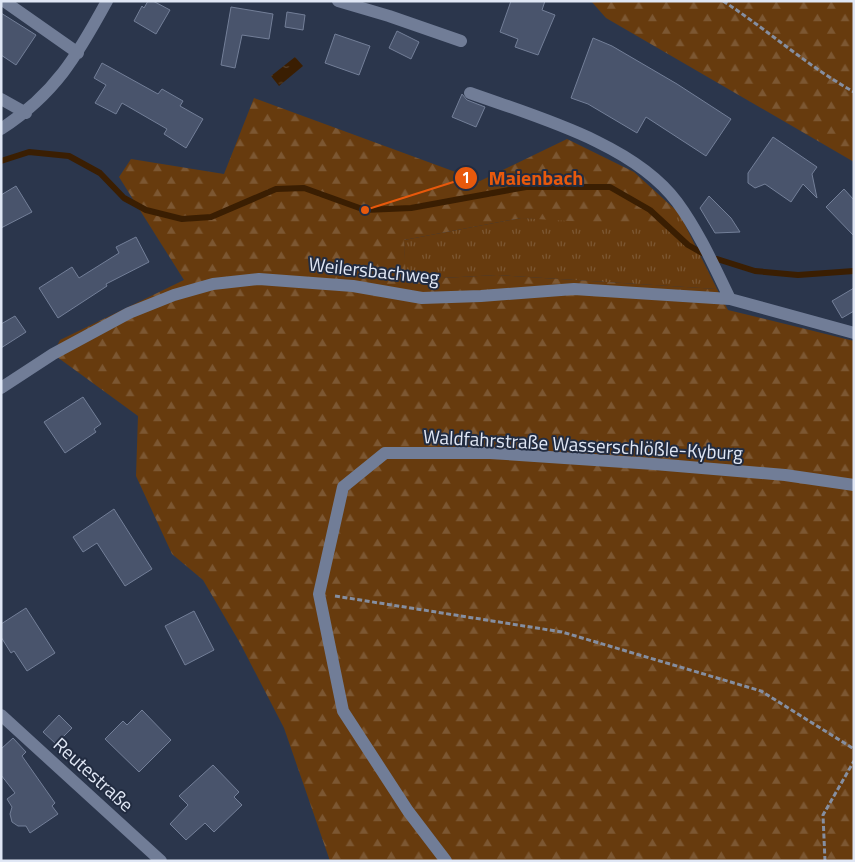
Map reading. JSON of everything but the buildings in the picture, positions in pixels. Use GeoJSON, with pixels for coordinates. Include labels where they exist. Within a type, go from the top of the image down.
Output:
{"type":"FeatureCollection","features":[{"type":"Feature","properties":{"kind":"street"},"geometry":{"type":"LineString","coordinates":[[4,1],[78,53]]}},
{"type":"Feature","properties":{"kind":"street"},"geometry":{"type":"LineString","coordinates":[[1,129],[26,113],[51,89],[78,53],[107,1]]}},
{"type":"Feature","properties":{"kind":"street"},"geometry":{"type":"LineString","coordinates":[[338,1],[389,16],[461,41]]}},
{"type":"Feature","properties":{"kind":"street"},"geometry":{"type":"LineString","coordinates":[[470,93],[561,126],[640,165],[676,201],[698,232],[730,299]]}},
{"type":"Feature","properties":{"kind":"street"},"geometry":{"type":"LineString","coordinates":[[1,99],[26,113]]}},
{"type":"Feature","properties":{"kind":"street","name":"Weilersbachweg"},"geometry":{"type":"LineString","coordinates":[[1,388],[53,354],[129,314],[174,295],[213,284],[259,279],[354,286],[422,298],[574,289],[730,299],[854,333]]}},
{"type":"Feature","properties":{"kind":"street","name":"Waldfahrstraße Wasserschlößle-Kyburg"},"geometry":{"type":"LineString","coordinates":[[446,861],[408,811],[343,711],[319,594],[343,487],[385,453],[490,453],[654,464],[785,475],[854,485]]}},
{"type":"Feature","properties":{"kind":"street","name":"Reutestraße"},"geometry":{"type":"LineString","coordinates":[[1,715],[161,861]]}},
{"type":"Feature","properties":{"kind":"path"},"geometry":{"type":"LineString","coordinates":[[723,1],[760,25],[823,75],[854,92]]}},
{"type":"Feature","properties":{"kind":"path"},"geometry":{"type":"LineString","coordinates":[[319,594],[562,632],[761,691],[854,749]]}},
{"type":"Feature","properties":{"kind":"path"},"geometry":{"type":"LineString","coordinates":[[825,861],[823,815],[854,761]]}},
{"type":"Feature","properties":{"kind":"green space"},"geometry":{"type":"Polygon","coordinates":[[[591,1],[854,1],[854,162],[606,18],[591,1]]]}},
{"type":"Feature","properties":{"kind":"green space"},"geometry":{"type":"Polygon","coordinates":[[[254,98],[480,181],[567,139],[634,172],[679,213],[647,226],[521,218],[404,240],[406,280],[497,275],[717,289],[728,310],[854,341],[854,861],[330,861],[284,728],[240,643],[203,580],[172,554],[136,476],[138,416],[53,354],[60,340],[184,280],[119,177],[131,159],[224,174],[254,98]]]}},
{"type":"Feature","properties":{"kind":"green space"},"geometry":{"type":"Polygon","coordinates":[[[679,213],[717,289],[497,275],[405,280],[404,240],[521,218],[568,219],[679,213]]]}},
{"type":"Feature","properties":{"kind":"water"},"geometry":{"type":"Polygon","coordinates":[[[295,57],[303,66],[279,86],[271,76],[295,57]]]}},
{"type":"Feature","properties":{"kind":"waterway"},"geometry":{"type":"LineString","coordinates":[[1,161],[29,152],[69,156],[100,173],[124,198],[146,210],[182,219],[211,217],[276,189],[304,188],[365,210],[411,208],[526,187],[610,187],[650,210],[688,245],[704,254]]}},
{"type":"Feature","properties":{"kind":"waterway"},"geometry":{"type":"LineString","coordinates":[[717,259],[755,271],[798,275],[854,271]]}},
{"type":"Feature","properties":{"kind":"place","name":"Maienbach"},"geometry":{"type":"Point","coordinates":[365,210]}}]}
